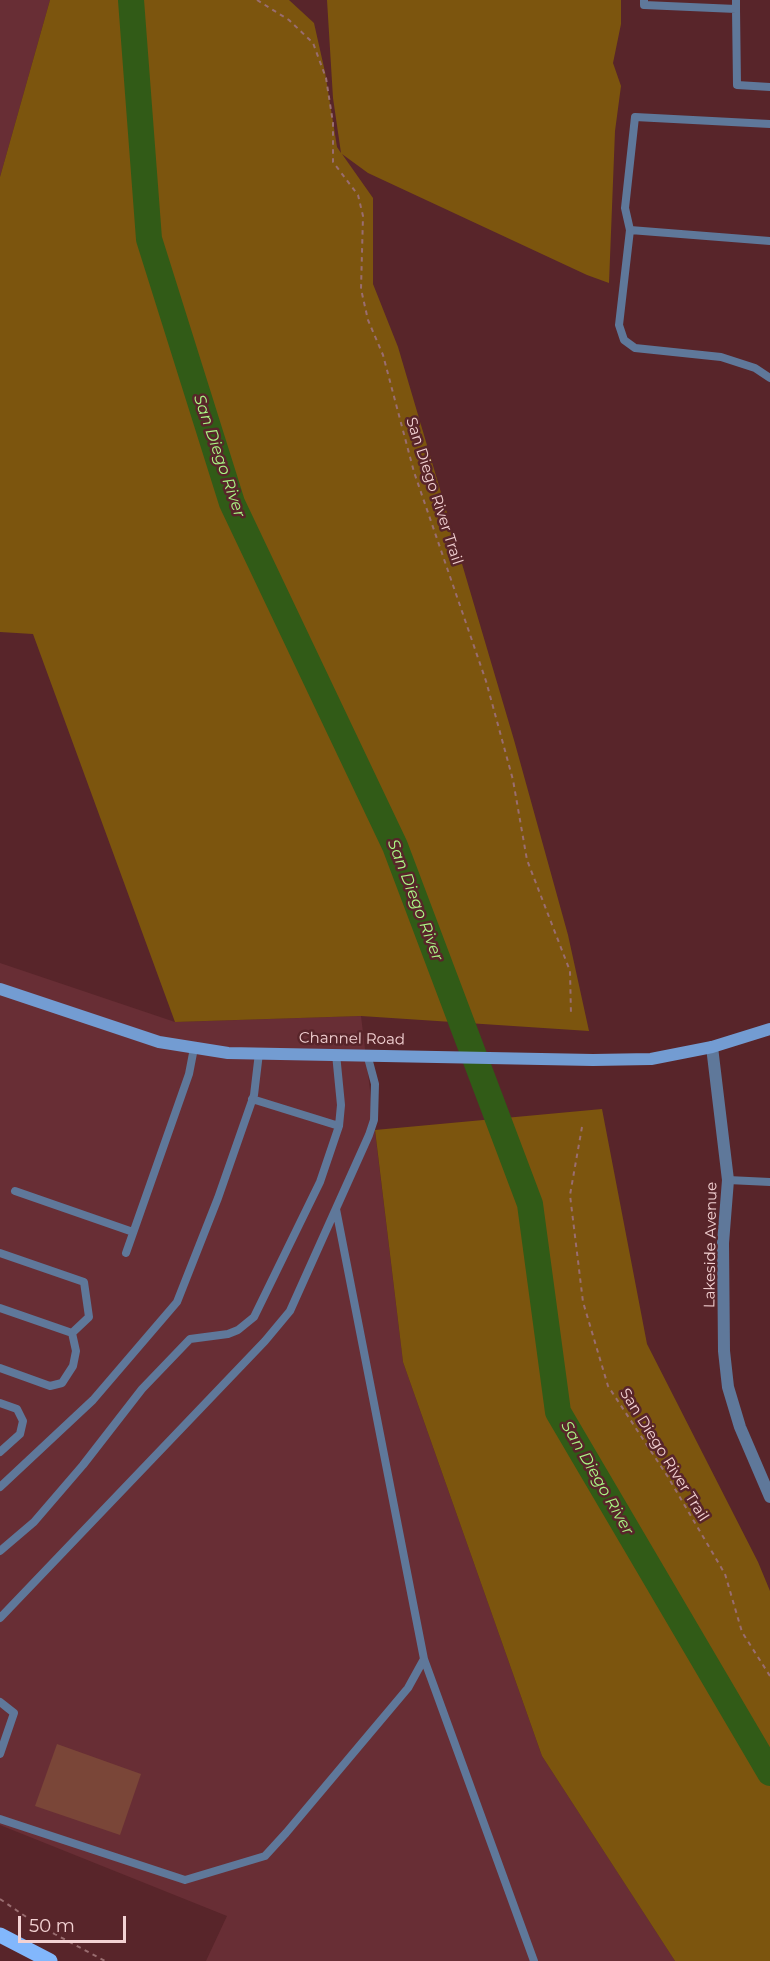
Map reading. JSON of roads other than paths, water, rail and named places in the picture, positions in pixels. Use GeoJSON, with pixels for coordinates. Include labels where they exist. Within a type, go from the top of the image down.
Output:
{"type":"FeatureCollection","features":[{"type":"Feature","properties":{"kind":"main road","name":"Channel Road"},"geometry":{"type":"LineString","coordinates":[[0,989],[159,1042],[228,1053],[367,1054],[575,1060],[651,1059],[712,1047]]}},
{"type":"Feature","properties":{"kind":"main road"},"geometry":{"type":"LineString","coordinates":[[712,1047],[770,1029]]}},
{"type":"Feature","properties":{"kind":"main road"},"geometry":{"type":"LineString","coordinates":[[0,1935],[50,1961]]}},
{"type":"Feature","properties":{"kind":"street","name":"Lakeside Avenue"},"geometry":{"type":"LineString","coordinates":[[712,1047],[728,1180],[723,1244],[724,1351],[728,1387],[740,1427],[770,1497]]}},
{"type":"Feature","properties":{"kind":"lane"},"geometry":{"type":"LineString","coordinates":[[644,0],[644,4],[736,9]]}},
{"type":"Feature","properties":{"kind":"lane"},"geometry":{"type":"LineString","coordinates":[[736,0],[737,85],[770,87]]}},
{"type":"Feature","properties":{"kind":"lane"},"geometry":{"type":"LineString","coordinates":[[770,123],[634,117],[625,208],[630,230],[619,325],[624,340],[634,348],[721,357],[755,368],[770,378]]}},
{"type":"Feature","properties":{"kind":"lane"},"geometry":{"type":"LineString","coordinates":[[630,230],[770,241]]}},
{"type":"Feature","properties":{"kind":"lane"},"geometry":{"type":"LineString","coordinates":[[126,1253],[189,1074],[194,1048]]}},
{"type":"Feature","properties":{"kind":"lane"},"geometry":{"type":"LineString","coordinates":[[0,1487],[93,1400],[177,1302],[218,1198],[252,1099],[259,1053]]}},
{"type":"Feature","properties":{"kind":"lane"},"geometry":{"type":"LineString","coordinates":[[0,1551],[34,1522],[83,1465],[142,1389],[190,1339],[238,1330],[254,1317],[320,1182],[339,1126],[340,1105],[336,1054]]}},
{"type":"Feature","properties":{"kind":"lane"},"geometry":{"type":"LineString","coordinates":[[0,1618],[282,1323],[290,1311],[362,1156],[374,1120],[375,1084],[367,1054]]}},
{"type":"Feature","properties":{"kind":"lane"},"geometry":{"type":"LineString","coordinates":[[252,1099],[339,1126]]}},
{"type":"Feature","properties":{"kind":"lane"},"geometry":{"type":"LineString","coordinates":[[728,1180],[770,1182]]}},
{"type":"Feature","properties":{"kind":"lane"},"geometry":{"type":"LineString","coordinates":[[15,1191],[133,1232]]}},
{"type":"Feature","properties":{"kind":"lane"},"geometry":{"type":"LineString","coordinates":[[336,1209],[424,1659],[534,1961]]}},
{"type":"Feature","properties":{"kind":"lane"},"geometry":{"type":"LineString","coordinates":[[0,1253],[84,1282],[89,1317],[72,1333]]}},
{"type":"Feature","properties":{"kind":"lane"},"geometry":{"type":"LineString","coordinates":[[0,1308],[72,1333]]}},
{"type":"Feature","properties":{"kind":"lane"},"geometry":{"type":"LineString","coordinates":[[0,1368],[50,1386],[62,1383],[73,1366],[76,1351],[72,1333]]}},
{"type":"Feature","properties":{"kind":"lane"},"geometry":{"type":"LineString","coordinates":[[0,1403],[17,1409],[23,1421],[20,1434],[0,1452]]}},
{"type":"Feature","properties":{"kind":"lane"},"geometry":{"type":"LineString","coordinates":[[0,1819],[185,1880],[265,1856],[408,1688],[424,1659]]}},
{"type":"Feature","properties":{"kind":"lane"},"geometry":{"type":"LineString","coordinates":[[0,1702],[14,1713],[0,1754]]}},
{"type":"Feature","properties":{"kind":"waterway","name":"San Diego River"},"geometry":{"type":"LineString","coordinates":[[131,0],[149,239],[232,503],[395,846],[530,1204],[558,1412],[770,1773]]}}]}
